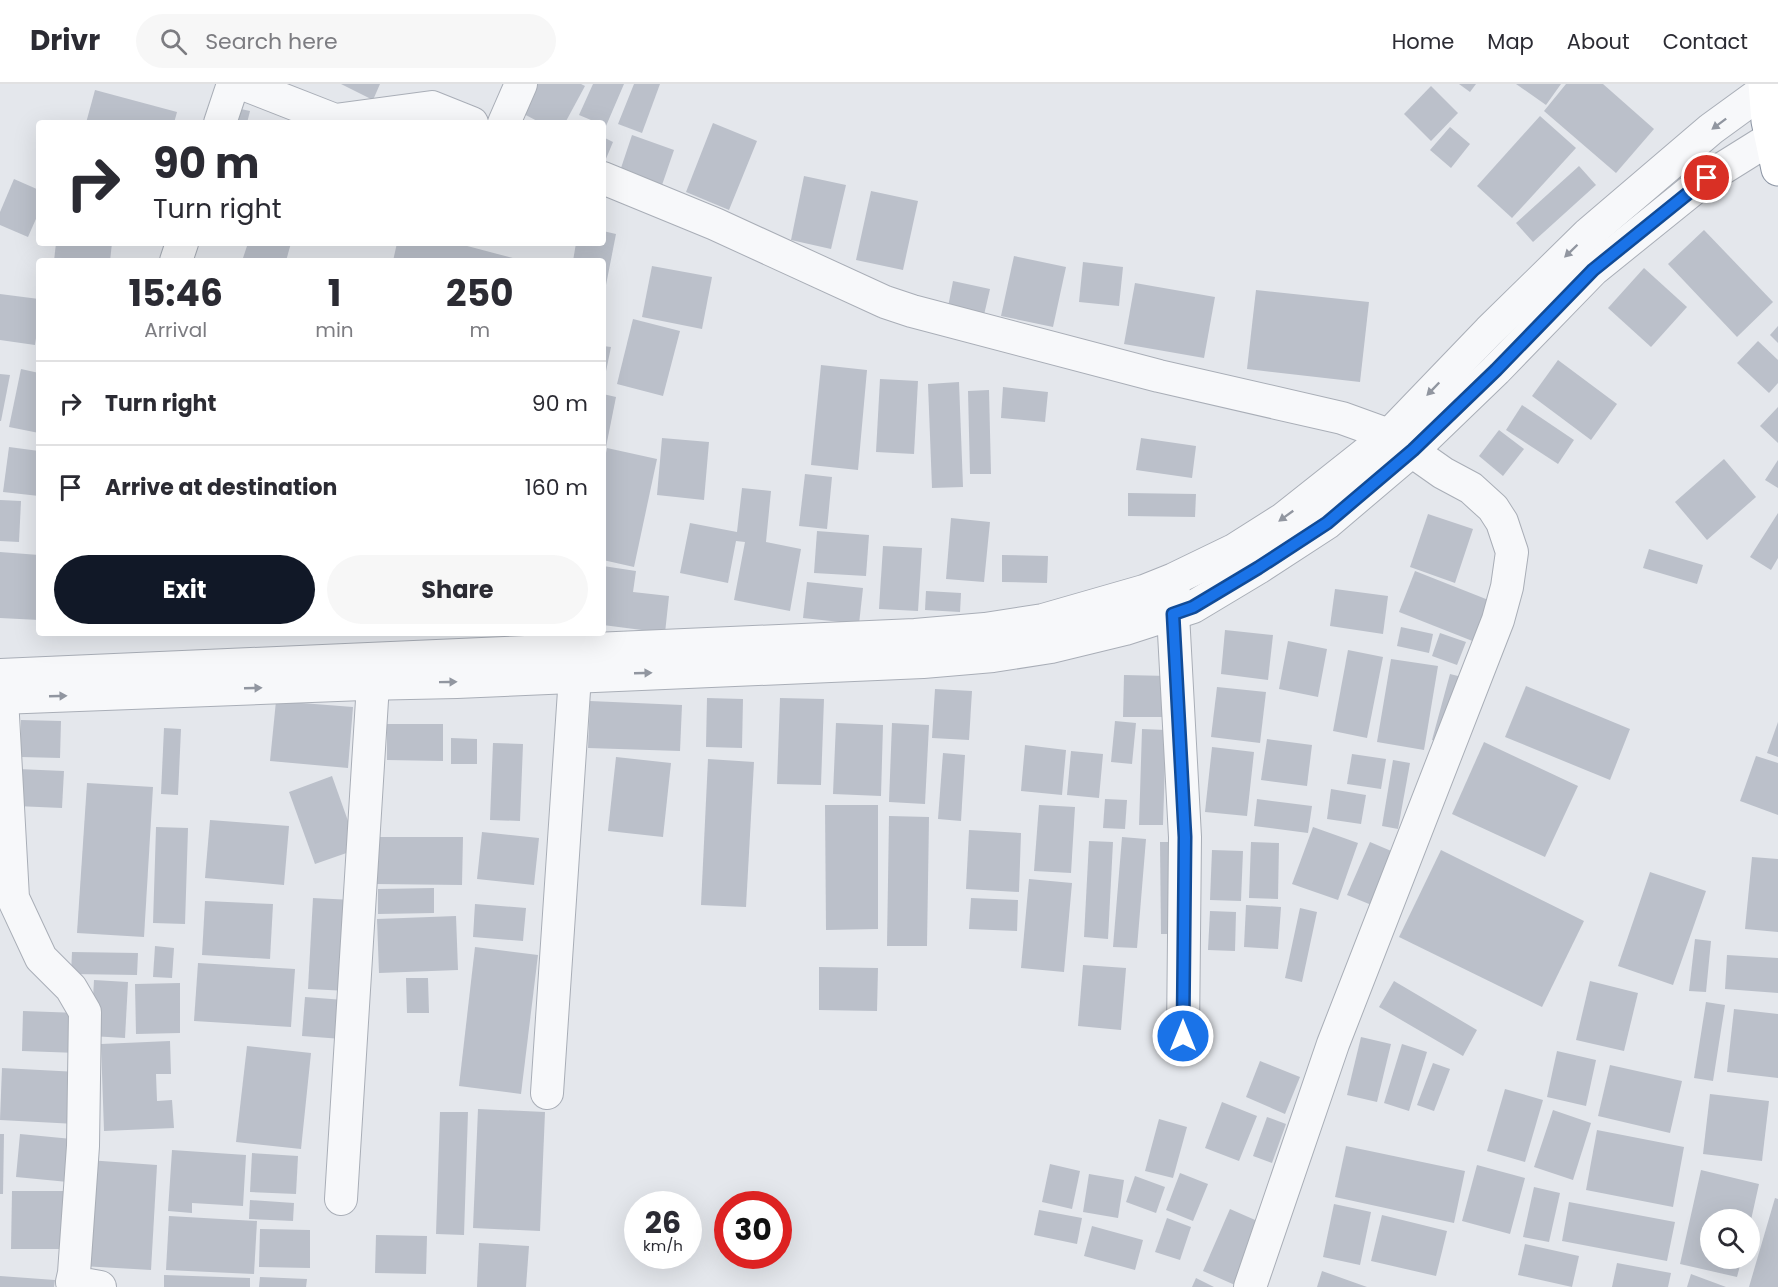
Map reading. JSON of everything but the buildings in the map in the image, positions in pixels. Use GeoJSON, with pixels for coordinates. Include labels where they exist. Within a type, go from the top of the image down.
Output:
{"type":"FeatureCollection","features":[{"type":"Feature","properties":{"kind":"highway"},"geometry":{"type":"LineString","coordinates":[[1766,87],[1774,153]]}},
{"type":"Feature","properties":{"kind":"street"},"geometry":{"type":"LineString","coordinates":[[221,120],[232,84]]}},
{"type":"Feature","properties":{"kind":"street"},"geometry":{"type":"LineString","coordinates":[[243,84],[334,120],[432,107],[464,120]]}},
{"type":"Feature","properties":{"kind":"street"},"geometry":{"type":"LineString","coordinates":[[505,120],[521,84]]}},
{"type":"Feature","properties":{"kind":"street"},"geometry":{"type":"LineString","coordinates":[[1,690],[457,682],[923,662],[993,656],[1051,647],[1125,629],[1173,614],[1193,607],[1327,523],[1401,443],[1489,331],[1588,234],[1712,129],[1766,87]]}},
{"type":"Feature","properties":{"kind":"street"},"geometry":{"type":"LineString","coordinates":[[1,690],[985,629],[1043,620],[1144,591],[1234,550],[1401,443],[1496,370],[1593,270],[1707,178],[1774,153]]}},
{"type":"Feature","properties":{"kind":"street"},"geometry":{"type":"LineString","coordinates":[[606,179],[715,224],[885,302],[912,311],[1160,376],[1342,418],[1401,443],[1443,473],[1471,488],[1493,508],[1502,522],[1512,552],[1507,587],[1498,620],[1333,1044],[1250,1287]]}},
{"type":"Feature","properties":{"kind":"street"},"geometry":{"type":"LineString","coordinates":[[1174,579],[1173,614],[1185,837],[1183,1036]]}},
{"type":"Feature","properties":{"kind":"street"},"geometry":{"type":"LineString","coordinates":[[547,1093],[575,676]]}},
{"type":"Feature","properties":{"kind":"street"},"geometry":{"type":"LineString","coordinates":[[341,1199],[373,684]]}},
{"type":"Feature","properties":{"kind":"street"},"geometry":{"type":"LineString","coordinates":[[1,690],[13,898],[41,958],[71,988],[86,1012],[83,1146],[72,1282],[100,1287]]}},
{"type":"Feature","properties":{"kind":"route"},"geometry":{"type":"LineString","coordinates":[[1183,1036],[1185,837],[1173,614],[1193,607],[1327,523],[1413,450],[1496,370],[1593,270],[1707,178]]}}]}
